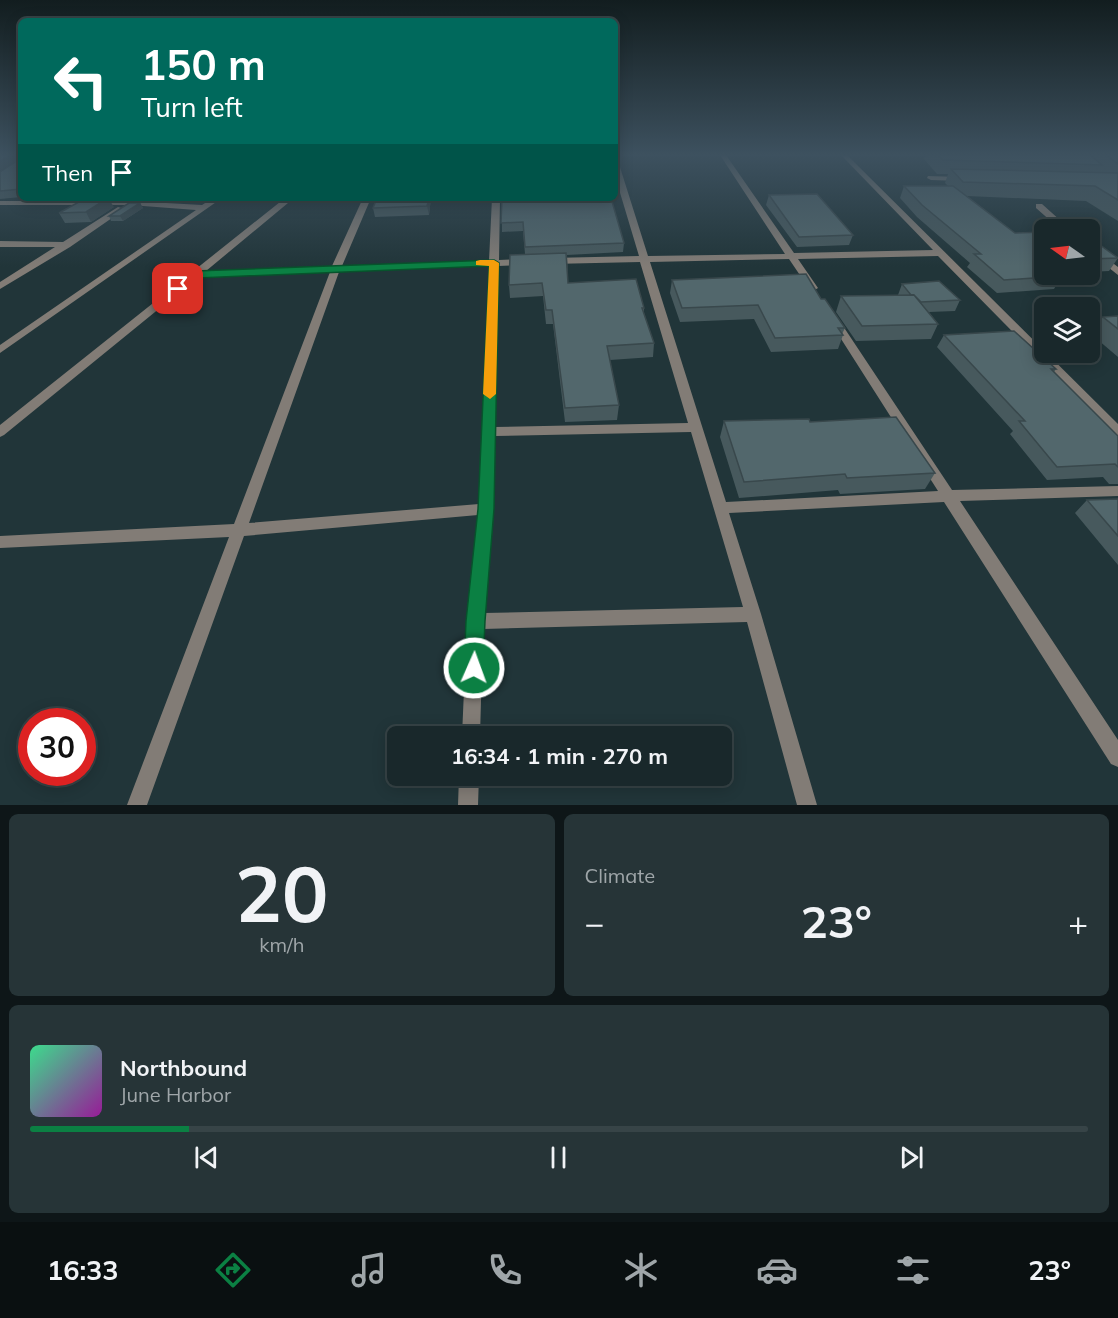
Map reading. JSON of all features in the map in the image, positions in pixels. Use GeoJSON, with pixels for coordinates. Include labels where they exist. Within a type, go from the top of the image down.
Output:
{"type":"FeatureCollection","features":[{"type":"Feature","properties":{"kind":"street"},"geometry":{"type":"LineString","coordinates":[[624,193],[753,614],[807,805]]}},
{"type":"Feature","properties":{"kind":"street"},"geometry":{"type":"LineString","coordinates":[[749,193],[950,496],[1118,757]]}},
{"type":"Feature","properties":{"kind":"street"},"geometry":{"type":"LineString","coordinates":[[882,193],[1118,432]]}},
{"type":"Feature","properties":{"kind":"street"},"geometry":{"type":"LineString","coordinates":[[0,203],[44,201]]}},
{"type":"Feature","properties":{"kind":"street"},"geometry":{"type":"LineString","coordinates":[[0,286],[67,245],[132,201]]}},
{"type":"Feature","properties":{"kind":"street"},"geometry":{"type":"LineString","coordinates":[[142,201],[204,208]]}},
{"type":"Feature","properties":{"kind":"street"},"geometry":{"type":"LineString","coordinates":[[0,350],[214,201]]}},
{"type":"Feature","properties":{"kind":"street"},"geometry":{"type":"LineString","coordinates":[[0,432],[286,201]]}},
{"type":"Feature","properties":{"kind":"street"},"geometry":{"type":"LineString","coordinates":[[137,805],[336,268],[366,201]]}},
{"type":"Feature","properties":{"kind":"street"},"geometry":{"type":"LineString","coordinates":[[471,726],[475,621],[486,509],[496,201]]}},
{"type":"Feature","properties":{"kind":"street"},"geometry":{"type":"LineString","coordinates":[[1039,206],[1054,219]]}},
{"type":"Feature","properties":{"kind":"street"},"geometry":{"type":"LineString","coordinates":[[0,244],[67,245]]}},
{"type":"Feature","properties":{"kind":"street"},"geometry":{"type":"LineString","coordinates":[[196,274],[494,263],[941,253]]}},
{"type":"Feature","properties":{"kind":"street"},"geometry":{"type":"LineString","coordinates":[[1100,257],[1118,272]]}},
{"type":"Feature","properties":{"kind":"street"},"geometry":{"type":"LineString","coordinates":[[489,432],[696,427]]}},
{"type":"Feature","properties":{"kind":"street"},"geometry":{"type":"LineString","coordinates":[[720,508],[950,496],[1118,491]]}},
{"type":"Feature","properties":{"kind":"street"},"geometry":{"type":"LineString","coordinates":[[2,545],[238,530],[486,509]]}},
{"type":"Feature","properties":{"kind":"street"},"geometry":{"type":"LineString","coordinates":[[475,621],[753,614]]}},
{"type":"Feature","properties":{"kind":"street"},"geometry":{"type":"LineString","coordinates":[[468,805],[469,786]]}},
{"type":"Feature","properties":{"kind":"building"},"geometry":{"type":"Polygon","coordinates":[[[910,193],[962,193],[1015,233],[1034,232],[1034,278],[1004,280],[974,254],[981,254],[910,193]]]}},
{"type":"Feature","properties":{"kind":"building"},"geometry":{"type":"Polygon","coordinates":[[[1106,193],[1118,193],[1118,200],[1106,193]]]}},
{"type":"Feature","properties":{"kind":"building"},"geometry":{"type":"Polygon","coordinates":[[[817,194],[853,235],[799,237],[769,195],[817,194]]]}},
{"type":"Feature","properties":{"kind":"building"},"geometry":{"type":"Polygon","coordinates":[[[81,201],[103,201],[86,212],[59,213],[81,201]]]}},
{"type":"Feature","properties":{"kind":"building"},"geometry":{"type":"Polygon","coordinates":[[[376,201],[428,201],[427,206],[373,208],[376,201]]]}},
{"type":"Feature","properties":{"kind":"building"},"geometry":{"type":"Polygon","coordinates":[[[502,201],[612,201],[624,243],[525,247],[523,222],[501,223],[502,201]]]}},
{"type":"Feature","properties":{"kind":"building"},"geometry":{"type":"Polygon","coordinates":[[[129,203],[140,203],[120,216],[109,216],[129,203]]]}},
{"type":"Feature","properties":{"kind":"building"},"geometry":{"type":"Polygon","coordinates":[[[1100,245],[1118,258],[1100,259],[1100,245]]]}},
{"type":"Feature","properties":{"kind":"building"},"geometry":{"type":"Polygon","coordinates":[[[566,253],[568,283],[636,279],[644,308],[642,308],[654,343],[607,346],[619,405],[565,408],[552,310],[546,310],[542,283],[509,285],[510,255],[566,253]]]}},
{"type":"Feature","properties":{"kind":"building"},"geometry":{"type":"Polygon","coordinates":[[[806,274],[821,299],[825,299],[845,328],[838,328],[843,335],[775,338],[758,305],[682,308],[672,280],[806,274]]]}},
{"type":"Feature","properties":{"kind":"building"},"geometry":{"type":"Polygon","coordinates":[[[939,281],[960,300],[921,302],[902,284],[939,281]]]}},
{"type":"Feature","properties":{"kind":"building"},"geometry":{"type":"Polygon","coordinates":[[[914,295],[938,324],[862,326],[841,296],[914,295]]]}},
{"type":"Feature","properties":{"kind":"building"},"geometry":{"type":"Polygon","coordinates":[[[1118,316],[1118,329],[1103,317],[1118,316]]]}},
{"type":"Feature","properties":{"kind":"building"},"geometry":{"type":"Polygon","coordinates":[[[1014,331],[1034,349],[1034,363],[1049,363],[1056,369],[1051,369],[1118,436],[1118,467],[1115,464],[1057,467],[1019,421],[1025,421],[944,335],[1014,331]]]}},
{"type":"Feature","properties":{"kind":"building"},"geometry":{"type":"Polygon","coordinates":[[[896,417],[935,473],[847,478],[845,474],[744,482],[724,421],[809,419],[810,422],[896,417]]]}},
{"type":"Feature","properties":{"kind":"building"},"geometry":{"type":"Polygon","coordinates":[[[1118,499],[1118,536],[1087,500],[1118,499]]]}},
{"type":"Feature","properties":{"kind":"slow traffic"},"geometry":{"type":"LineString","coordinates":[[480,263],[494,263],[490,394]]}},
{"type":"Feature","properties":{"kind":"route"},"geometry":{"type":"LineString","coordinates":[[178,289],[196,274],[494,263],[486,509],[475,621],[474,668]]}}]}
